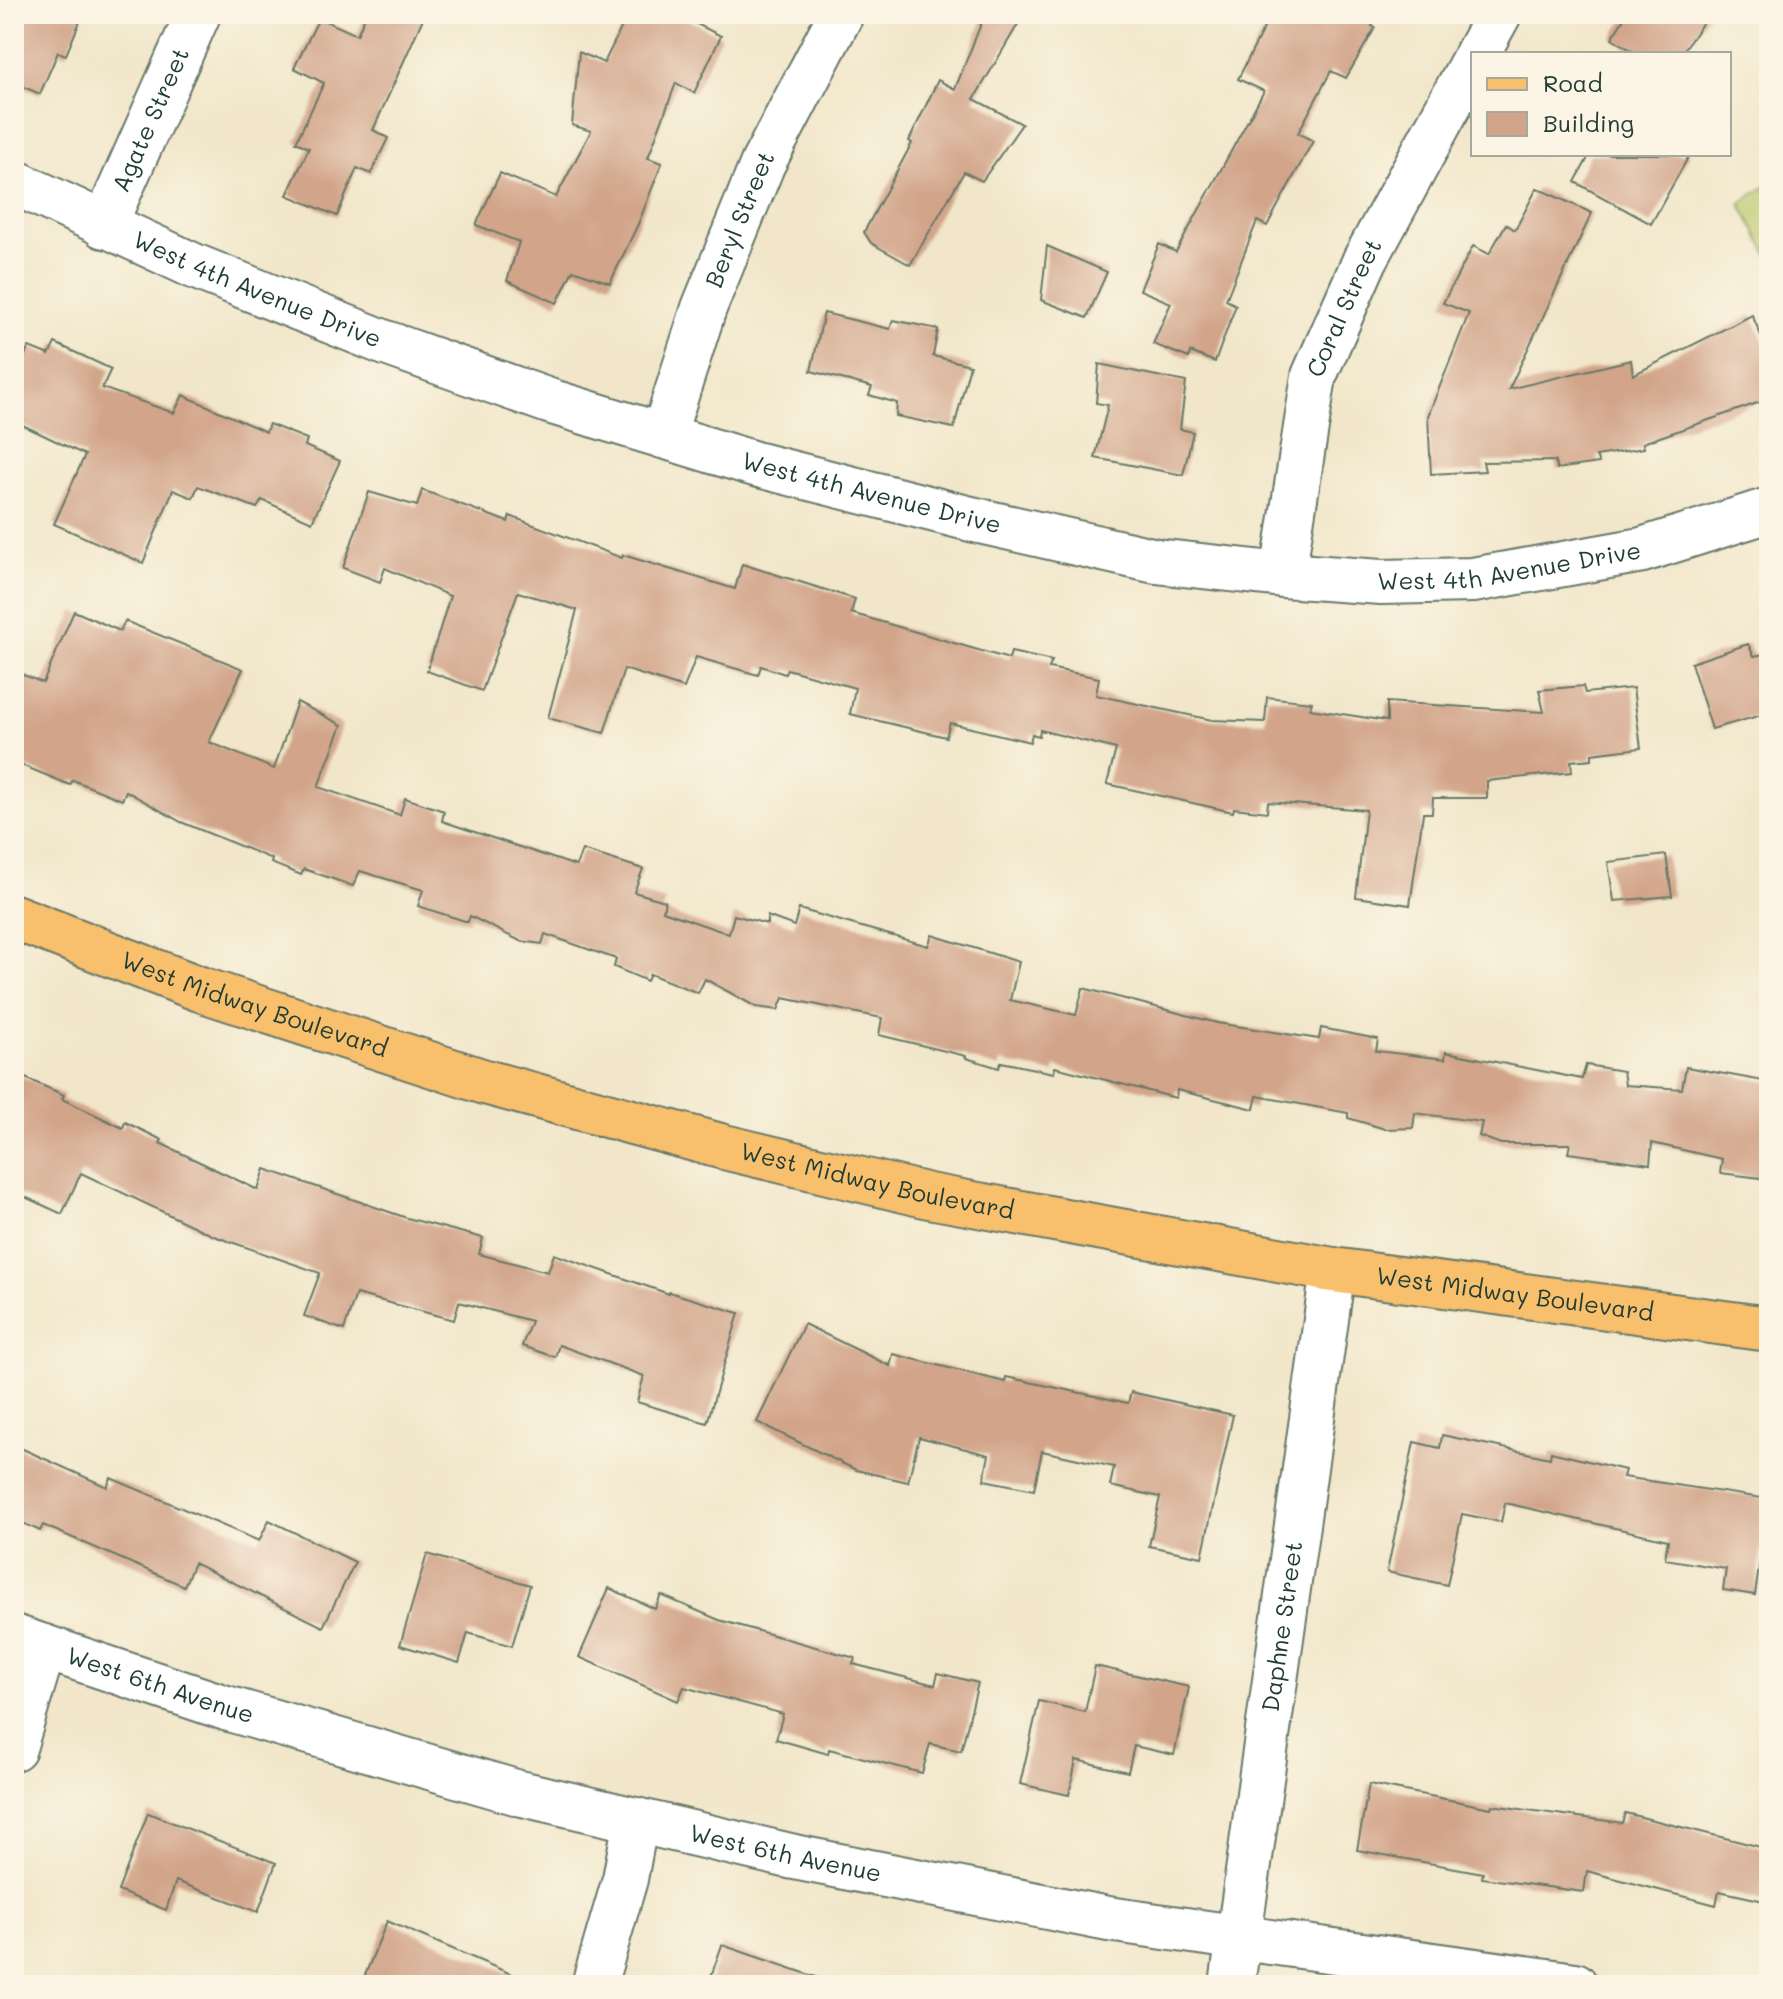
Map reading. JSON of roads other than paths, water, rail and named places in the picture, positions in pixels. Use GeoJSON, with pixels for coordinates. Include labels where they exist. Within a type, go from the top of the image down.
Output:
{"type":"FeatureCollection","features":[{"type":"Feature","properties":{"kind":"main road","name":"West Midway Boulevard"},"geometry":{"type":"LineString","coordinates":[[14,917],[200,989],[485,1082],[679,1135],[929,1196],[1333,1270],[1769,1329]]}},
{"type":"Feature","properties":{"kind":"street","name":"Agate Street"},"geometry":{"type":"LineString","coordinates":[[104,226],[198,14]]}},
{"type":"Feature","properties":{"kind":"street","name":"Beryl Street"},"geometry":{"type":"LineString","coordinates":[[663,436],[704,308],[763,163],[841,14]]}},
{"type":"Feature","properties":{"kind":"street"},"geometry":{"type":"LineString","coordinates":[[1478,52],[1499,14]]}},
{"type":"Feature","properties":{"kind":"street","name":"Coral Street"},"geometry":{"type":"LineString","coordinates":[[1283,575],[1314,376],[1365,260],[1471,65]]}},
{"type":"Feature","properties":{"kind":"street","name":"West 4th Avenue Drive"},"geometry":{"type":"LineString","coordinates":[[14,182],[194,266],[383,342],[549,401],[755,464],[971,519],[1156,561],[1381,582],[1473,580],[1642,550],[1769,510]]}},
{"type":"Feature","properties":{"kind":"street","name":"Daphne Street"},"geometry":{"type":"LineString","coordinates":[[1232,1985],[1333,1270]]}},
{"type":"Feature","properties":{"kind":"street"},"geometry":{"type":"LineString","coordinates":[[14,1748],[29,1642]]}},
{"type":"Feature","properties":{"kind":"street","name":"West 6th Avenue"},"geometry":{"type":"LineString","coordinates":[[29,1642],[284,1725],[519,1793],[794,1857],[1108,1919],[1575,1985]]}},
{"type":"Feature","properties":{"kind":"street"},"geometry":{"type":"LineString","coordinates":[[594,1985],[625,1879],[636,1820]]}}]}
